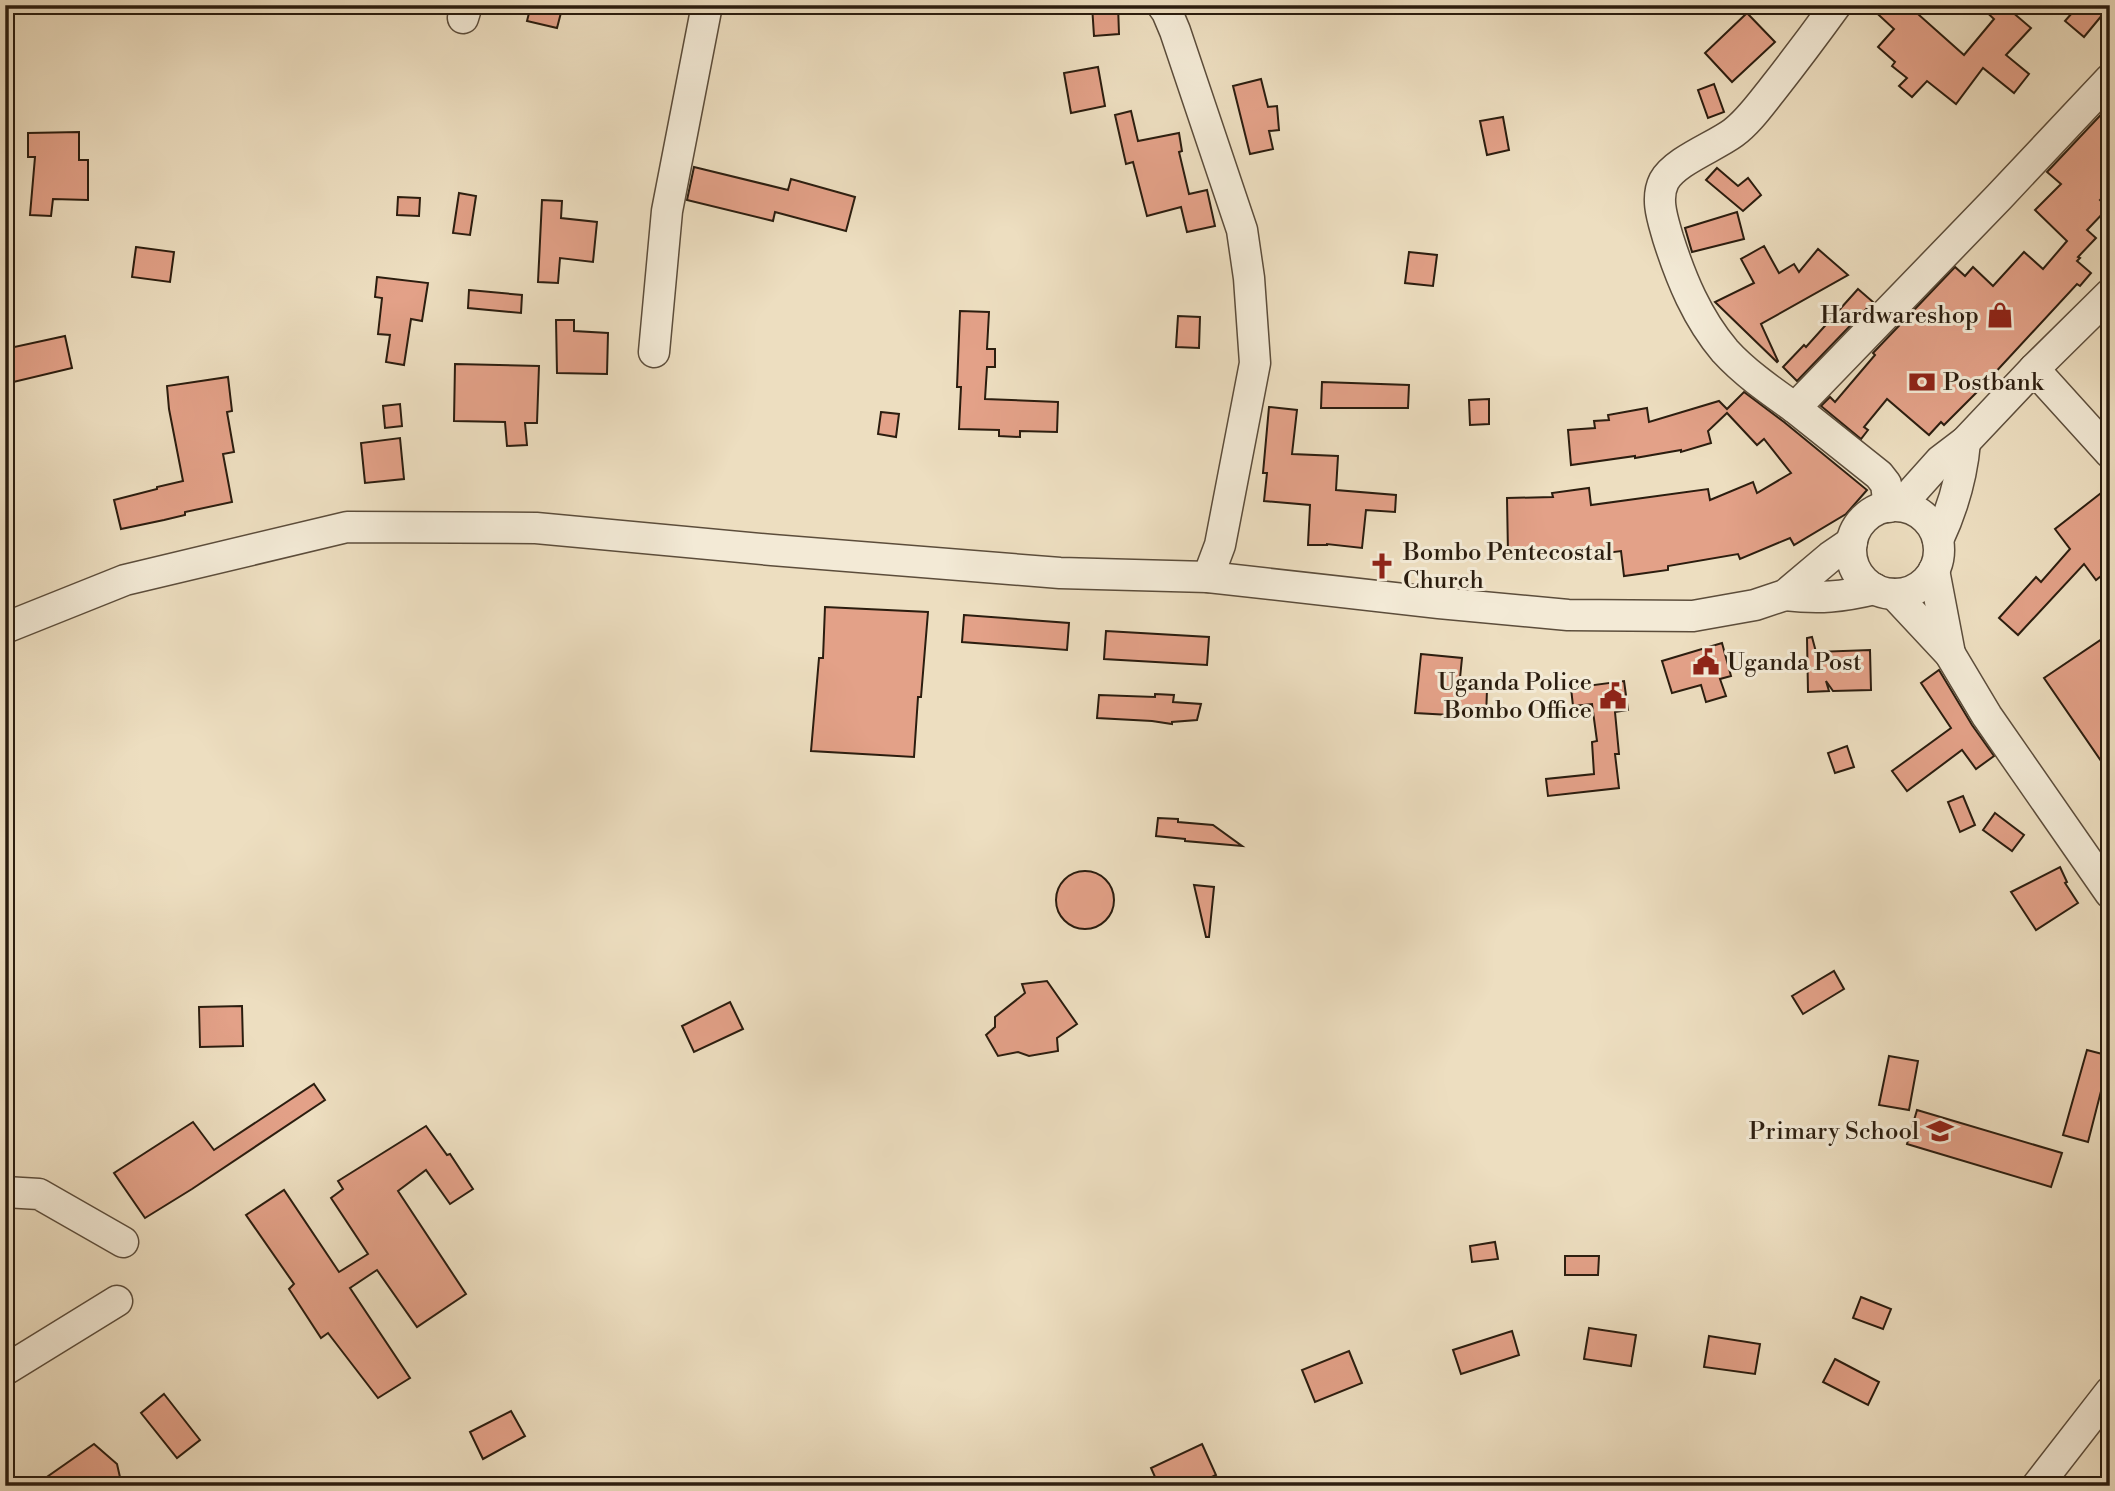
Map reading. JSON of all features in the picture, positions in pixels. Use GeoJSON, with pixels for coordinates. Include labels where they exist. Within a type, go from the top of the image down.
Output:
{"type":"FeatureCollection","features":[{"type":"Feature","properties":{"kind":"street"},"geometry":{"type":"LineString","coordinates":[[654,352],[667,211],[707,5]]}},
{"type":"Feature","properties":{"kind":"street"},"geometry":{"type":"LineString","coordinates":[[1162,5],[1175,31],[1242,230],[1249,278],[1255,363],[1220,545],[1208,577]]}},
{"type":"Feature","properties":{"kind":"street"},"geometry":{"type":"LineString","coordinates":[[1836,5],[1754,113],[1735,132],[1676,167],[1664,180],[1660,199],[1675,261],[1690,298],[1726,352],[1879,475],[1886,484],[1895,507]]}},
{"type":"Feature","properties":{"kind":"street"},"geometry":{"type":"LineString","coordinates":[[1795,408],[2110,79]]}},
{"type":"Feature","properties":{"kind":"street"},"geometry":{"type":"LineString","coordinates":[[1895,507],[1940,461],[1965,442],[2110,294]]}},
{"type":"Feature","properties":{"kind":"street"},"geometry":{"type":"LineString","coordinates":[[2034,369],[2110,453]]}},
{"type":"Feature","properties":{"kind":"street"},"geometry":{"type":"LineString","coordinates":[[1938,540],[1950,514],[1962,474],[1965,442]]}},
{"type":"Feature","properties":{"kind":"street"},"geometry":{"type":"LineString","coordinates":[[1785,595],[1816,598],[1884,591],[1910,592],[1924,583],[1934,570],[1939,555],[1938,540],[1926,518],[1914,510],[1895,507],[1876,511],[1865,519],[1852,542],[1856,569],[1863,580],[1884,591],[1950,654],[1987,716],[2110,893]]}},
{"type":"Feature","properties":{"kind":"street"},"geometry":{"type":"LineString","coordinates":[[5,628],[125,580],[347,527],[536,528],[1060,573],[1208,577],[1568,615],[1693,616],[1755,605],[1785,595],[1852,542]]}},
{"type":"Feature","properties":{"kind":"street"},"geometry":{"type":"LineString","coordinates":[[1934,570],[1950,654]]}},
{"type":"Feature","properties":{"kind":"street"},"geometry":{"type":"LineString","coordinates":[[5,1192],[39,1194],[123,1242]]}},
{"type":"Feature","properties":{"kind":"street"},"geometry":{"type":"LineString","coordinates":[[5,1370],[117,1301]]}},
{"type":"Feature","properties":{"kind":"street"},"geometry":{"type":"LineString","coordinates":[[2037,1486],[2110,1392]]}},
{"type":"Feature","properties":{"kind":"building"},"geometry":{"type":"Polygon","coordinates":[[[531,5],[563,5],[557,28],[527,21],[531,5]]]}},
{"type":"Feature","properties":{"kind":"building"},"geometry":{"type":"Polygon","coordinates":[[[1092,5],[1118,5],[1119,34],[1094,36],[1092,5]]]}},
{"type":"Feature","properties":{"kind":"building"},"geometry":{"type":"Polygon","coordinates":[[[1868,5],[1928,5],[1919,15],[1964,55],[1994,19],[1979,5],[2004,5],[2031,28],[2006,55],[2029,74],[2014,93],[1983,68],[1956,104],[1927,81],[1912,97],[1899,86],[1907,78],[1892,66],[1895,62],[1878,47],[1894,29],[1868,5]]]}},
{"type":"Feature","properties":{"kind":"building"},"geometry":{"type":"Polygon","coordinates":[[[2079,5],[2093,5],[2103,14],[2084,37],[2065,21],[2079,5]]]}},
{"type":"Feature","properties":{"kind":"building"},"geometry":{"type":"Polygon","coordinates":[[[1747,13],[1775,42],[1732,82],[1705,53],[1747,13]]]}},
{"type":"Feature","properties":{"kind":"building"},"geometry":{"type":"Polygon","coordinates":[[[1098,67],[1105,106],[1071,113],[1064,73],[1098,67]]]}},
{"type":"Feature","properties":{"kind":"building"},"geometry":{"type":"Polygon","coordinates":[[[1261,79],[1268,107],[1277,106],[1279,130],[1269,131],[1273,149],[1250,154],[1233,86],[1261,79]]]}},
{"type":"Feature","properties":{"kind":"building"},"geometry":{"type":"Polygon","coordinates":[[[1714,84],[1724,112],[1708,118],[1698,90],[1714,84]]]}},
{"type":"Feature","properties":{"kind":"building"},"geometry":{"type":"Polygon","coordinates":[[[2110,105],[2110,190],[2100,200],[2108,208],[2087,230],[2096,238],[2078,257],[2080,258],[2077,261],[2091,273],[2080,286],[2077,284],[1979,390],[1944,425],[1941,422],[1929,435],[1887,399],[1864,427],[1868,430],[1861,439],[1821,406],[1830,397],[1835,402],[1875,355],[1873,353],[1955,267],[1965,276],[1973,267],[1993,286],[2024,252],[2043,269],[2067,241],[2035,210],[2061,184],[2047,172],[2110,105]]]}},
{"type":"Feature","properties":{"kind":"building"},"geometry":{"type":"Polygon","coordinates":[[[1131,111],[1138,141],[1179,133],[1182,151],[1179,152],[1189,194],[1207,190],[1215,226],[1187,232],[1181,207],[1147,216],[1133,162],[1126,164],[1115,115],[1131,111]]]}},
{"type":"Feature","properties":{"kind":"building"},"geometry":{"type":"Polygon","coordinates":[[[1503,117],[1509,150],[1487,155],[1480,121],[1503,117]]]}},
{"type":"Feature","properties":{"kind":"building"},"geometry":{"type":"Polygon","coordinates":[[[79,132],[79,160],[88,160],[88,200],[53,199],[51,216],[30,215],[35,157],[28,157],[28,133],[79,132]]]}},
{"type":"Feature","properties":{"kind":"building"},"geometry":{"type":"Polygon","coordinates":[[[694,167],[788,190],[791,179],[855,197],[846,231],[775,212],[773,221],[687,200],[694,167]]]}},
{"type":"Feature","properties":{"kind":"building"},"geometry":{"type":"Polygon","coordinates":[[[1717,168],[1738,186],[1748,178],[1761,195],[1743,211],[1706,180],[1717,168]]]}},
{"type":"Feature","properties":{"kind":"building"},"geometry":{"type":"Polygon","coordinates":[[[459,193],[476,196],[470,235],[453,233],[459,193]]]}},
{"type":"Feature","properties":{"kind":"building"},"geometry":{"type":"Polygon","coordinates":[[[398,197],[420,198],[419,216],[397,215],[398,197]]]}},
{"type":"Feature","properties":{"kind":"building"},"geometry":{"type":"Polygon","coordinates":[[[542,200],[562,201],[561,218],[597,222],[593,262],[560,258],[558,283],[538,282],[542,200]]]}},
{"type":"Feature","properties":{"kind":"building"},"geometry":{"type":"Polygon","coordinates":[[[1737,212],[1744,239],[1692,252],[1685,228],[1737,212]]]}},
{"type":"Feature","properties":{"kind":"building"},"geometry":{"type":"Polygon","coordinates":[[[1764,246],[1779,273],[1794,264],[1799,272],[1818,249],[1848,275],[1761,324],[1777,362],[1715,302],[1754,283],[1741,259],[1764,246]]]}},
{"type":"Feature","properties":{"kind":"building"},"geometry":{"type":"Polygon","coordinates":[[[136,247],[174,252],[170,282],[132,277],[136,247]]]}},
{"type":"Feature","properties":{"kind":"building"},"geometry":{"type":"Polygon","coordinates":[[[1409,252],[1437,255],[1433,286],[1405,283],[1409,252]]]}},
{"type":"Feature","properties":{"kind":"building"},"geometry":{"type":"Polygon","coordinates":[[[377,277],[428,283],[422,321],[411,319],[404,365],[386,362],[390,335],[378,334],[382,298],[375,297],[377,277]]]}},
{"type":"Feature","properties":{"kind":"building"},"geometry":{"type":"Polygon","coordinates":[[[1858,289],[1873,302],[1797,381],[1783,367],[1804,345],[1806,347],[1858,289]]]}},
{"type":"Feature","properties":{"kind":"building"},"geometry":{"type":"Polygon","coordinates":[[[469,290],[522,295],[521,313],[468,308],[469,290]]]}},
{"type":"Feature","properties":{"kind":"building"},"geometry":{"type":"Polygon","coordinates":[[[960,311],[989,312],[987,349],[995,349],[995,367],[987,367],[985,399],[1058,402],[1057,432],[1020,431],[1020,437],[999,436],[999,430],[959,429],[961,387],[957,387],[960,311]]]}},
{"type":"Feature","properties":{"kind":"building"},"geometry":{"type":"Polygon","coordinates":[[[1178,316],[1200,317],[1199,348],[1176,347],[1178,316]]]}},
{"type":"Feature","properties":{"kind":"building"},"geometry":{"type":"Polygon","coordinates":[[[556,320],[574,320],[574,331],[608,333],[607,374],[557,373],[556,320]]]}},
{"type":"Feature","properties":{"kind":"building"},"geometry":{"type":"Polygon","coordinates":[[[65,336],[72,368],[5,384],[5,349],[65,336]]]}},
{"type":"Feature","properties":{"kind":"building"},"geometry":{"type":"Polygon","coordinates":[[[455,364],[539,366],[537,423],[525,423],[527,445],[507,446],[505,422],[454,421],[455,364]]]}},
{"type":"Feature","properties":{"kind":"building"},"geometry":{"type":"Polygon","coordinates":[[[228,377],[232,411],[227,412],[234,452],[223,454],[232,502],[121,529],[114,500],[183,481],[167,386],[228,377]]]}},
{"type":"Feature","properties":{"kind":"building"},"geometry":{"type":"Polygon","coordinates":[[[1322,382],[1409,385],[1408,408],[1321,408],[1322,382]]]}},
{"type":"Feature","properties":{"kind":"building"},"geometry":{"type":"Polygon","coordinates":[[[1744,392],[1867,490],[1846,514],[1794,545],[1790,538],[1740,559],[1738,554],[1668,566],[1668,570],[1624,576],[1621,551],[1560,559],[1560,553],[1508,553],[1507,498],[1553,497],[1552,493],[1589,488],[1591,505],[1708,489],[1710,500],[1753,482],[1757,493],[1791,473],[1764,439],[1757,445],[1727,413],[1708,431],[1711,443],[1681,452],[1571,465],[1568,430],[1595,428],[1594,421],[1609,420],[1608,415],[1647,408],[1649,422],[1719,401],[1727,409],[1744,392]]]}},
{"type":"Feature","properties":{"kind":"building"},"geometry":{"type":"Polygon","coordinates":[[[1489,399],[1489,424],[1470,425],[1469,400],[1489,399]]]}},
{"type":"Feature","properties":{"kind":"building"},"geometry":{"type":"Polygon","coordinates":[[[400,404],[402,426],[385,428],[383,406],[400,404]]]}},
{"type":"Feature","properties":{"kind":"building"},"geometry":{"type":"Polygon","coordinates":[[[1269,407],[1297,410],[1292,454],[1338,456],[1336,490],[1396,495],[1395,512],[1366,510],[1362,548],[1308,545],[1310,505],[1264,501],[1267,473],[1263,473],[1269,407]]]}},
{"type":"Feature","properties":{"kind":"building"},"geometry":{"type":"Polygon","coordinates":[[[881,412],[899,414],[896,437],[878,434],[881,412]]]}},
{"type":"Feature","properties":{"kind":"building"},"geometry":{"type":"Polygon","coordinates":[[[400,438],[404,479],[365,483],[361,443],[400,438]]]}},
{"type":"Feature","properties":{"kind":"building"},"geometry":{"type":"Polygon","coordinates":[[[2110,486],[2110,569],[2096,580],[2084,564],[2018,635],[1999,618],[2036,577],[2041,582],[2070,549],[2055,529],[2110,486]]]}},
{"type":"Feature","properties":{"kind":"building"},"geometry":{"type":"Polygon","coordinates":[[[825,607],[928,612],[914,757],[811,751],[819,658],[823,658],[825,607]]]}},
{"type":"Feature","properties":{"kind":"building"},"geometry":{"type":"Polygon","coordinates":[[[964,615],[1069,623],[1067,650],[962,642],[964,615]]]}},
{"type":"Feature","properties":{"kind":"building"},"geometry":{"type":"Polygon","coordinates":[[[1106,631],[1209,637],[1207,665],[1104,659],[1106,631]]]}},
{"type":"Feature","properties":{"kind":"building"},"geometry":{"type":"Polygon","coordinates":[[[1812,637],[1816,652],[1870,650],[1871,690],[1833,691],[1826,681],[1829,691],[1808,692],[1807,638],[1812,637]]]}},
{"type":"Feature","properties":{"kind":"building"},"geometry":{"type":"Polygon","coordinates":[[[2102,639],[2110,652],[2110,774],[2044,678],[2102,639]]]}},
{"type":"Feature","properties":{"kind":"building"},"geometry":{"type":"Polygon","coordinates":[[[1722,643],[1731,676],[1720,679],[1726,696],[1706,702],[1701,685],[1672,693],[1662,661],[1722,643]]]}},
{"type":"Feature","properties":{"kind":"building"},"geometry":{"type":"Polygon","coordinates":[[[1421,654],[1462,658],[1459,688],[1487,690],[1486,717],[1415,713],[1421,654]]]}},
{"type":"Feature","properties":{"kind":"building"},"geometry":{"type":"Polygon","coordinates":[[[1939,670],[1994,756],[1976,769],[1962,750],[1907,791],[1892,771],[1951,728],[1921,683],[1939,670]]]}},
{"type":"Feature","properties":{"kind":"building"},"geometry":{"type":"Polygon","coordinates":[[[1624,681],[1628,710],[1615,712],[1619,754],[1615,754],[1619,788],[1548,796],[1546,779],[1594,774],[1592,742],[1597,741],[1592,704],[1573,706],[1571,688],[1624,681]]]}},
{"type":"Feature","properties":{"kind":"building"},"geometry":{"type":"Polygon","coordinates":[[[1155,694],[1174,695],[1173,702],[1201,704],[1197,720],[1172,724],[1097,718],[1099,695],[1155,697],[1155,694]]]}},
{"type":"Feature","properties":{"kind":"building"},"geometry":{"type":"Polygon","coordinates":[[[1847,746],[1854,767],[1835,773],[1828,753],[1847,746]]]}},
{"type":"Feature","properties":{"kind":"building"},"geometry":{"type":"Polygon","coordinates":[[[1963,796],[1975,825],[1960,832],[1948,802],[1963,796]]]}},
{"type":"Feature","properties":{"kind":"building"},"geometry":{"type":"Polygon","coordinates":[[[1995,813],[2024,835],[2012,851],[1983,830],[1995,813]]]}},
{"type":"Feature","properties":{"kind":"building"},"geometry":{"type":"Polygon","coordinates":[[[1158,818],[1213,825],[1242,846],[1156,836],[1158,818]]]}},
{"type":"Feature","properties":{"kind":"building"},"geometry":{"type":"Polygon","coordinates":[[[2060,867],[2067,882],[2065,883],[2078,903],[2036,930],[2011,892],[2060,867]]]}},
{"type":"Feature","properties":{"kind":"building"},"geometry":{"type":"Polygon","coordinates":[[[1079,871],[1091,871],[1106,879],[1114,894],[1114,906],[1106,921],[1091,929],[1079,929],[1064,921],[1056,906],[1056,894],[1064,879],[1079,871]]]}},
{"type":"Feature","properties":{"kind":"building"},"geometry":{"type":"Polygon","coordinates":[[[1194,885],[1214,887],[1209,937],[1206,937],[1194,885]]]}},
{"type":"Feature","properties":{"kind":"building"},"geometry":{"type":"Polygon","coordinates":[[[1834,971],[1844,989],[1803,1014],[1792,996],[1834,971]]]}},
{"type":"Feature","properties":{"kind":"building"},"geometry":{"type":"Polygon","coordinates":[[[1047,981],[1077,1024],[1057,1038],[1058,1051],[1029,1056],[1018,1052],[998,1056],[986,1035],[995,1027],[995,1017],[1025,993],[1022,984],[1047,981]]]}},
{"type":"Feature","properties":{"kind":"building"},"geometry":{"type":"Polygon","coordinates":[[[730,1002],[743,1029],[694,1052],[682,1026],[730,1002]]]}},
{"type":"Feature","properties":{"kind":"building"},"geometry":{"type":"Polygon","coordinates":[[[242,1006],[243,1046],[200,1047],[199,1007],[242,1006]]]}},
{"type":"Feature","properties":{"kind":"building"},"geometry":{"type":"Polygon","coordinates":[[[2087,1050],[2110,1056],[2088,1142],[2063,1135],[2087,1050]]]}},
{"type":"Feature","properties":{"kind":"building"},"geometry":{"type":"Polygon","coordinates":[[[1889,1056],[1918,1061],[1909,1110],[1879,1105],[1889,1056]]]}},
{"type":"Feature","properties":{"kind":"building"},"geometry":{"type":"Polygon","coordinates":[[[314,1084],[325,1100],[145,1218],[114,1173],[193,1122],[214,1150],[314,1084]]]}},
{"type":"Feature","properties":{"kind":"building"},"geometry":{"type":"Polygon","coordinates":[[[1917,1110],[2062,1153],[2051,1187],[1907,1144],[1917,1110]]]}},
{"type":"Feature","properties":{"kind":"building"},"geometry":{"type":"Polygon","coordinates":[[[426,1126],[447,1155],[450,1154],[473,1189],[450,1204],[426,1170],[398,1191],[466,1294],[417,1327],[377,1270],[350,1288],[410,1378],[378,1398],[328,1333],[321,1338],[289,1289],[294,1284],[246,1215],[284,1190],[339,1272],[368,1254],[331,1198],[343,1189],[338,1181],[426,1126]]]}},
{"type":"Feature","properties":{"kind":"building"},"geometry":{"type":"Polygon","coordinates":[[[1495,1242],[1498,1259],[1472,1262],[1470,1246],[1495,1242]]]}},
{"type":"Feature","properties":{"kind":"building"},"geometry":{"type":"Polygon","coordinates":[[[1565,1256],[1599,1256],[1598,1275],[1565,1275],[1565,1256]]]}},
{"type":"Feature","properties":{"kind":"building"},"geometry":{"type":"Polygon","coordinates":[[[1861,1297],[1891,1309],[1883,1329],[1853,1318],[1861,1297]]]}},
{"type":"Feature","properties":{"kind":"building"},"geometry":{"type":"Polygon","coordinates":[[[1589,1328],[1636,1335],[1631,1366],[1584,1359],[1589,1328]]]}},
{"type":"Feature","properties":{"kind":"building"},"geometry":{"type":"Polygon","coordinates":[[[1512,1331],[1519,1355],[1461,1374],[1453,1350],[1512,1331]]]}},
{"type":"Feature","properties":{"kind":"building"},"geometry":{"type":"Polygon","coordinates":[[[1709,1336],[1760,1344],[1755,1374],[1704,1367],[1709,1336]]]}},
{"type":"Feature","properties":{"kind":"building"},"geometry":{"type":"Polygon","coordinates":[[[1349,1351],[1362,1383],[1315,1402],[1302,1370],[1349,1351]]]}},
{"type":"Feature","properties":{"kind":"building"},"geometry":{"type":"Polygon","coordinates":[[[1835,1359],[1879,1382],[1868,1405],[1823,1382],[1835,1359]]]}},
{"type":"Feature","properties":{"kind":"building"},"geometry":{"type":"Polygon","coordinates":[[[164,1394],[200,1440],[177,1458],[141,1413],[164,1394]]]}},
{"type":"Feature","properties":{"kind":"building"},"geometry":{"type":"Polygon","coordinates":[[[511,1411],[525,1436],[483,1459],[470,1432],[511,1411]]]}},
{"type":"Feature","properties":{"kind":"building"},"geometry":{"type":"Polygon","coordinates":[[[94,1444],[117,1464],[122,1486],[34,1486],[94,1444]]]}},
{"type":"Feature","properties":{"kind":"building"},"geometry":{"type":"Polygon","coordinates":[[[1202,1444],[1216,1475],[1193,1486],[1159,1486],[1151,1468],[1202,1444]]]}},
{"type":"Feature","properties":{"kind":"place","name":"Hardwareshop"},"geometry":{"type":"Point","coordinates":[2000,315]}},
{"type":"Feature","properties":{"kind":"place","name":"Postbank"},"geometry":{"type":"Point","coordinates":[1922,382]}},
{"type":"Feature","properties":{"kind":"place","name":"Bombo Pentecostal Church"},"geometry":{"type":"Point","coordinates":[1382,566]}},
{"type":"Feature","properties":{"kind":"place","name":"Uganda Post"},"geometry":{"type":"Point","coordinates":[1706,662]}},
{"type":"Feature","properties":{"kind":"place","name":"Uganda Police Bombo Office"},"geometry":{"type":"Point","coordinates":[1613,696]}},
{"type":"Feature","properties":{"kind":"place","name":"Primary School"},"geometry":{"type":"Point","coordinates":[1940,1131]}}]}
